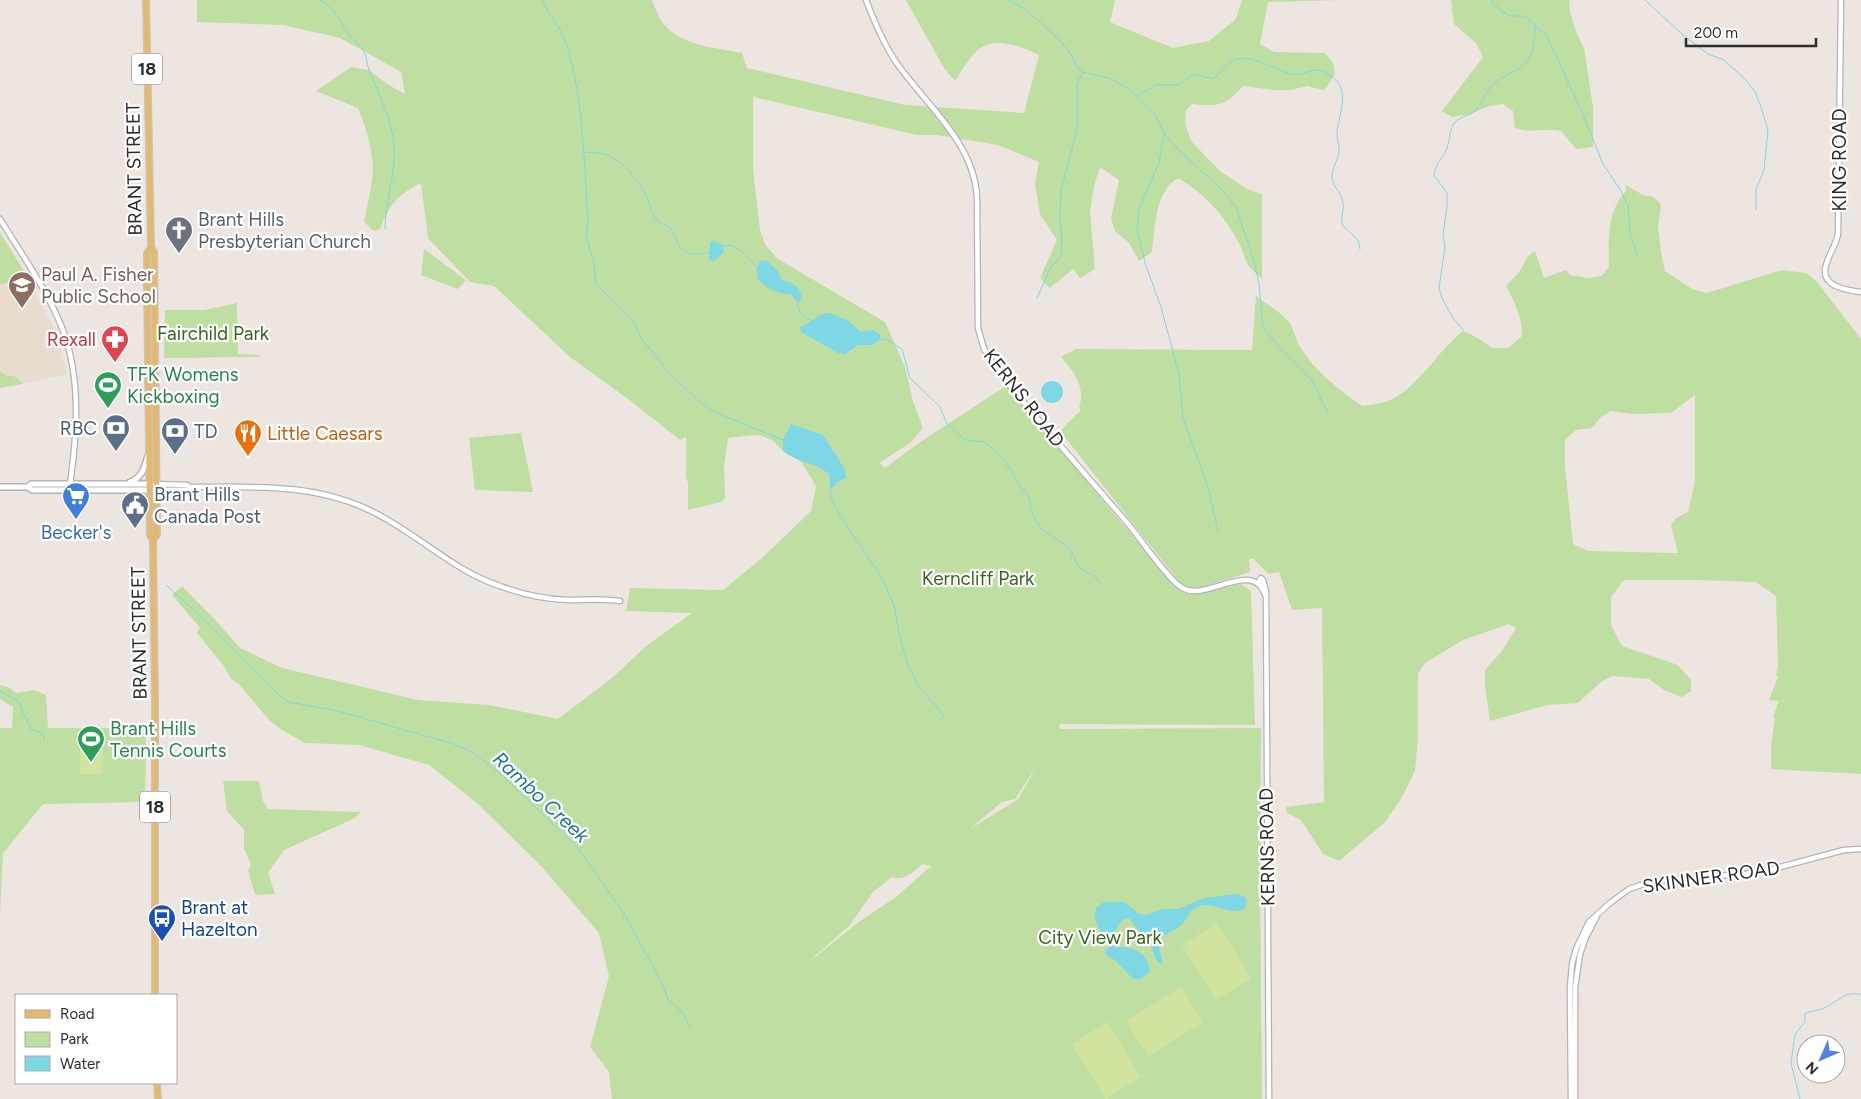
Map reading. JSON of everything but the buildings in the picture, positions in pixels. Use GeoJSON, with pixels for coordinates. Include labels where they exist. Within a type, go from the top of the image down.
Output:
{"type":"FeatureCollection","features":[{"type":"Feature","properties":{"kind":"main road","name":"BRANT STREET"},"geometry":{"type":"LineString","coordinates":[[146,0],[151,247],[154,252],[155,268],[153,487]]}},
{"type":"Feature","properties":{"kind":"main road","name":"BRANT STREET"},"geometry":{"type":"LineString","coordinates":[[151,247],[147,253],[149,454],[157,535],[153,540],[155,994]]}},
{"type":"Feature","properties":{"kind":"main road"},"geometry":{"type":"LineString","coordinates":[[124,483],[135,480],[143,473],[149,454]]}},
{"type":"Feature","properties":{"kind":"main road"},"geometry":{"type":"LineString","coordinates":[[28,487],[31,484],[124,483],[153,487]]}},
{"type":"Feature","properties":{"kind":"main road"},"geometry":{"type":"LineString","coordinates":[[0,487],[28,487],[32,490],[153,487]]}},
{"type":"Feature","properties":{"kind":"main road"},"geometry":{"type":"LineString","coordinates":[[157,1084],[158,1099]]}},
{"type":"Feature","properties":{"kind":"street","name":"KERNS ROAD"},"geometry":{"type":"LineString","coordinates":[[866,0],[885,45],[895,61],[956,138],[974,176],[977,197],[978,328],[984,349],[992,363],[1010,387],[1131,527],[1172,580],[1183,588],[1198,591],[1238,581],[1260,581],[1265,595],[1270,1099]]}},
{"type":"Feature","properties":{"kind":"street","name":"KING ROAD"},"geometry":{"type":"LineString","coordinates":[[1841,0],[1838,233],[1825,268],[1827,278],[1833,285],[1842,290],[1861,292]]}},
{"type":"Feature","properties":{"kind":"street"},"geometry":{"type":"LineString","coordinates":[[0,219],[51,304],[70,353],[75,378],[76,445],[70,485]]}},
{"type":"Feature","properties":{"kind":"street"},"geometry":{"type":"LineString","coordinates":[[153,487],[188,490],[190,488],[298,489],[338,498],[378,515],[455,564],[497,586],[530,595],[553,598],[620,601]]}},
{"type":"Feature","properties":{"kind":"street","name":"SKINNER ROAD"},"geometry":{"type":"LineString","coordinates":[[1573,1099],[1570,989],[1572,964],[1576,948],[1589,922],[1619,895],[1653,881],[1745,874],[1773,869],[1844,850],[1861,849]]}},
{"type":"Feature","properties":{"kind":"shaded area","name":"Paul A. Fisher Public School"},"geometry":{"type":"Polygon","coordinates":[[[30,281],[57,335],[67,374],[23,384],[14,376],[7,376],[0,371],[0,284],[30,281]]]}},
{"type":"Feature","properties":{"kind":"green space"},"geometry":{"type":"Polygon","coordinates":[[[197,0],[652,0],[662,22],[669,30],[688,41],[742,53],[747,68],[905,105],[1024,113],[1039,55],[1009,44],[993,43],[986,45],[972,56],[955,81],[944,68],[906,0],[1115,0],[1110,22],[1173,48],[1209,41],[1236,19],[1242,0],[1340,0],[1268,2],[1260,44],[1274,52],[1325,53],[1333,63],[1335,74],[1326,88],[1323,90],[1307,86],[1291,90],[1273,90],[1243,86],[1231,98],[1220,104],[1192,104],[1186,110],[1185,123],[1191,141],[1220,171],[1247,189],[1262,194],[1262,279],[1248,265],[1239,243],[1220,214],[1197,191],[1178,178],[1170,184],[1160,201],[1155,221],[1152,252],[1139,261],[1129,243],[1115,231],[1111,219],[1119,180],[1100,167],[1094,186],[1090,212],[1095,269],[1080,278],[1073,269],[1050,288],[1040,278],[1057,240],[1040,214],[1035,183],[1039,162],[998,145],[937,135],[917,135],[753,97],[753,168],[760,230],[766,246],[778,259],[885,322],[905,367],[913,401],[923,428],[910,443],[879,463],[885,468],[920,442],[1006,386],[1175,586],[1184,593],[1194,594],[1241,584],[1251,591],[1255,725],[1059,724],[1060,729],[1261,728],[1262,1099],[612,1099],[609,1072],[590,1047],[609,976],[599,933],[541,866],[477,803],[429,765],[359,745],[305,743],[282,730],[270,721],[239,684],[231,679],[224,666],[197,633],[200,628],[172,595],[182,586],[240,648],[282,668],[418,700],[489,705],[558,719],[612,678],[645,647],[692,613],[626,611],[630,588],[723,590],[761,559],[811,511],[816,486],[802,463],[796,458],[823,468],[829,474],[830,491],[837,482],[818,461],[783,445],[783,451],[770,439],[751,435],[728,438],[724,467],[725,498],[721,502],[688,510],[686,437],[680,440],[570,357],[494,286],[470,282],[428,238],[421,183],[395,201],[380,229],[374,231],[364,222],[371,189],[373,165],[370,144],[358,108],[316,91],[351,67],[369,70],[387,84],[405,94],[401,72],[340,38],[283,25],[197,22],[197,0]],[[1037,766],[1015,799],[1002,802],[970,829],[1018,799],[1037,766]],[[922,864],[905,877],[892,877],[873,892],[850,925],[804,966],[860,921],[896,897],[931,866],[922,864]]]}},
{"type":"Feature","properties":{"kind":"green space"},"geometry":{"type":"Polygon","coordinates":[[[1451,0],[1569,0],[1570,12],[1584,48],[1593,108],[1593,147],[1576,149],[1561,131],[1526,131],[1515,128],[1513,111],[1503,104],[1489,106],[1470,114],[1452,117],[1442,111],[1483,57],[1476,43],[1454,24],[1451,0]]]}},
{"type":"Feature","properties":{"kind":"green space"},"geometry":{"type":"Polygon","coordinates":[[[1626,185],[1643,195],[1653,197],[1659,202],[1661,206],[1658,226],[1665,271],[1692,289],[1707,293],[1782,270],[1806,273],[1817,282],[1861,339],[1861,774],[1771,769],[1771,746],[1775,719],[1773,716],[1779,701],[1769,700],[1778,677],[1776,675],[1778,665],[1776,596],[1756,582],[1624,580],[1611,597],[1611,625],[1622,646],[1678,665],[1691,680],[1691,691],[1682,697],[1664,690],[1649,679],[1612,676],[1602,681],[1578,703],[1548,705],[1490,721],[1485,686],[1485,670],[1502,651],[1516,628],[1509,624],[1463,640],[1425,663],[1418,674],[1418,736],[1415,771],[1401,799],[1385,822],[1339,861],[1323,854],[1301,820],[1287,813],[1286,807],[1324,802],[1322,608],[1292,610],[1279,572],[1269,574],[1253,559],[1249,559],[1250,572],[1199,588],[1189,587],[1180,583],[1060,431],[1081,410],[1079,408],[1081,393],[1078,380],[1061,357],[1076,349],[1252,350],[1256,296],[1287,320],[1306,356],[1336,387],[1362,406],[1385,402],[1397,396],[1417,380],[1463,331],[1493,348],[1508,348],[1522,336],[1519,316],[1506,286],[1520,271],[1528,256],[1535,251],[1544,278],[1566,270],[1570,275],[1589,278],[1602,276],[1609,266],[1609,236],[1612,217],[1615,208],[1626,191],[1626,185]],[[1695,395],[1671,413],[1631,414],[1611,411],[1601,417],[1592,428],[1576,430],[1565,440],[1565,466],[1573,544],[1588,551],[1678,553],[1671,525],[1676,518],[1688,512],[1695,482],[1695,395]]]}},
{"type":"Feature","properties":{"kind":"green space"},"geometry":{"type":"Polygon","coordinates":[[[0,232],[30,281],[0,284],[0,232]]]}},
{"type":"Feature","properties":{"kind":"green space"},"geometry":{"type":"Polygon","coordinates":[[[424,249],[466,280],[458,289],[421,275],[424,249]]]}},
{"type":"Feature","properties":{"kind":"green space","name":"Fairchild Park"},"geometry":{"type":"Polygon","coordinates":[[[237,303],[238,354],[260,355],[260,357],[164,358],[165,310],[204,310],[237,303]]]}},
{"type":"Feature","properties":{"kind":"green space"},"geometry":{"type":"Polygon","coordinates":[[[0,371],[7,376],[14,376],[23,384],[0,388],[0,371]]]}},
{"type":"Feature","properties":{"kind":"green space"},"geometry":{"type":"Polygon","coordinates":[[[521,433],[533,492],[475,490],[469,438],[521,433]]]}},
{"type":"Feature","properties":{"kind":"green space"},"geometry":{"type":"Polygon","coordinates":[[[0,685],[10,688],[16,693],[34,690],[46,695],[48,728],[146,728],[145,802],[43,804],[3,853],[0,915],[0,728],[12,728],[13,707],[0,699],[0,685]]]}},
{"type":"Feature","properties":{"kind":"green space","name":"Brant Hills Tennis Courts"},"geometry":{"type":"Polygon","coordinates":[[[80,750],[103,750],[102,774],[80,774],[80,750]]]}},
{"type":"Feature","properties":{"kind":"green space"},"geometry":{"type":"Polygon","coordinates":[[[223,781],[259,781],[263,801],[268,809],[361,812],[355,818],[284,850],[268,873],[275,894],[255,895],[248,870],[251,865],[244,848],[244,830],[227,811],[223,781]]]}},
{"type":"Feature","properties":{"kind":"green space"},"geometry":{"type":"Polygon","coordinates":[[[1217,923],[1251,978],[1216,1000],[1182,945],[1217,923]]]}},
{"type":"Feature","properties":{"kind":"green space"},"geometry":{"type":"Polygon","coordinates":[[[1181,987],[1203,1022],[1148,1056],[1126,1021],[1181,987]]]}},
{"type":"Feature","properties":{"kind":"green space"},"geometry":{"type":"Polygon","coordinates":[[[1107,1022],[1141,1077],[1106,1099],[1072,1044],[1107,1022]]]}},
{"type":"Feature","properties":{"kind":"water"},"geometry":{"type":"Polygon","coordinates":[[[713,240],[723,245],[724,252],[714,261],[711,261],[709,258],[710,243],[713,240]]]}},
{"type":"Feature","properties":{"kind":"water"},"geometry":{"type":"Polygon","coordinates":[[[761,260],[767,261],[777,270],[782,280],[792,283],[797,287],[802,296],[798,303],[791,294],[772,290],[757,278],[757,267],[761,260]]]}},
{"type":"Feature","properties":{"kind":"water"},"geometry":{"type":"Polygon","coordinates":[[[830,313],[847,320],[861,332],[873,330],[881,335],[879,340],[872,345],[858,345],[845,354],[838,353],[801,332],[800,327],[821,315],[830,313]]]}},
{"type":"Feature","properties":{"kind":"water"},"geometry":{"type":"Polygon","coordinates":[[[1052,381],[1060,384],[1063,392],[1060,400],[1052,403],[1044,400],[1041,392],[1044,384],[1052,381]]]}},
{"type":"Feature","properties":{"kind":"water"},"geometry":{"type":"Polygon","coordinates":[[[791,424],[823,435],[844,468],[846,478],[837,482],[830,491],[829,474],[783,451],[783,440],[791,424]]]}},
{"type":"Feature","properties":{"kind":"water"},"geometry":{"type":"Polygon","coordinates":[[[1235,894],[1244,896],[1247,901],[1244,909],[1232,911],[1207,905],[1201,906],[1192,910],[1180,926],[1163,937],[1159,943],[1162,965],[1157,960],[1152,949],[1152,944],[1157,934],[1152,931],[1141,934],[1130,919],[1126,918],[1117,927],[1114,940],[1117,947],[1135,950],[1146,959],[1150,971],[1141,979],[1133,979],[1115,960],[1106,955],[1105,951],[1109,947],[1097,924],[1095,914],[1096,908],[1104,902],[1124,902],[1139,914],[1147,915],[1163,909],[1179,909],[1204,898],[1235,894]]]}},
{"type":"Feature","properties":{"kind":"waterway"},"geometry":{"type":"LineString","coordinates":[[320,0],[333,11],[349,35],[364,52],[391,126],[394,156],[385,229]]}},
{"type":"Feature","properties":{"kind":"waterway"},"geometry":{"type":"LineString","coordinates":[[542,0],[565,40],[576,85],[584,154],[588,223],[586,235],[594,264],[596,284],[635,324],[642,339],[669,373],[702,404],[719,414],[783,440]]}},
{"type":"Feature","properties":{"kind":"waterway"},"geometry":{"type":"LineString","coordinates":[[1009,0],[1027,11],[1059,39],[1072,56],[1076,66],[1083,72],[1112,79],[1132,91],[1154,113],[1164,133],[1177,148],[1223,191],[1236,207],[1252,254],[1259,284],[1263,327],[1279,347],[1312,380],[1328,412]]}},
{"type":"Feature","properties":{"kind":"waterway"},"geometry":{"type":"LineString","coordinates":[[1491,0],[1494,5],[1509,16],[1524,16],[1547,36],[1603,164],[1628,205],[1630,232],[1637,255]]}},
{"type":"Feature","properties":{"kind":"waterway"},"geometry":{"type":"LineString","coordinates":[[1645,0],[1683,35],[1708,54],[1724,60],[1746,80],[1755,92],[1768,130],[1764,170],[1756,189],[1756,210]]}},
{"type":"Feature","properties":{"kind":"waterway"},"geometry":{"type":"LineString","coordinates":[[1463,330],[1453,318],[1442,298],[1439,288],[1445,247],[1443,234],[1447,193],[1434,175],[1437,164],[1447,148],[1455,122],[1476,110],[1492,85],[1518,69],[1527,60],[1534,44],[1535,24]]}},
{"type":"Feature","properties":{"kind":"waterway"},"geometry":{"type":"LineString","coordinates":[[1138,95],[1156,85],[1178,85],[1194,74],[1213,79],[1229,63],[1243,58],[1258,61],[1287,73],[1299,74],[1317,70],[1327,73],[1334,79],[1342,91],[1342,106],[1337,131],[1339,153],[1333,169],[1332,179],[1343,202],[1342,225],[1358,240],[1360,249]]}},
{"type":"Feature","properties":{"kind":"waterway"},"geometry":{"type":"LineString","coordinates":[[1037,298],[1051,267],[1061,256],[1061,190],[1077,130],[1077,84],[1083,72]]}},
{"type":"Feature","properties":{"kind":"waterway"},"geometry":{"type":"LineString","coordinates":[[1164,134],[1159,163],[1139,208],[1137,229],[1145,263],[1161,307],[1179,374],[1183,418],[1208,487],[1218,531]]}},
{"type":"Feature","properties":{"kind":"waterway"},"geometry":{"type":"LineString","coordinates":[[584,152],[607,155],[624,166],[643,190],[655,217],[660,223],[670,228],[682,249],[688,253],[696,254],[711,251]]}},
{"type":"Feature","properties":{"kind":"waterway"},"geometry":{"type":"LineString","coordinates":[[723,246],[734,246],[757,267]]}},
{"type":"Feature","properties":{"kind":"waterway"},"geometry":{"type":"LineString","coordinates":[[798,303],[798,309],[801,314],[812,321]]}},
{"type":"Feature","properties":{"kind":"waterway"},"geometry":{"type":"LineString","coordinates":[[879,340],[885,339],[902,349],[910,378],[940,407],[947,424],[965,440],[985,442],[1005,461],[1027,494],[1035,520],[1043,530],[1069,548],[1079,567],[1093,575],[1100,583]]}},
{"type":"Feature","properties":{"kind":"waterway"},"geometry":{"type":"LineString","coordinates":[[830,491],[831,498],[839,514],[884,581],[895,609],[899,634],[908,665],[919,687],[944,718]]}},
{"type":"Feature","properties":{"kind":"waterway","name":"Rambo Creek"},"geometry":{"type":"LineString","coordinates":[[166,585],[209,624],[288,702],[338,711],[454,744],[470,751],[494,768],[577,847],[623,912],[662,983],[668,999],[682,1012],[691,1028]]}},
{"type":"Feature","properties":{"kind":"waterway"},"geometry":{"type":"LineString","coordinates":[[0,691],[18,701],[31,729],[43,734],[44,741]]}},
{"type":"Feature","properties":{"kind":"waterway"},"geometry":{"type":"LineString","coordinates":[[1800,1099],[1791,1063],[1795,1034],[1805,1022],[1805,1014],[1824,1008],[1846,995],[1861,995]]}},
{"type":"Feature","properties":{"kind":"place","name":"Brant Hills Presbyterian Church"},"geometry":{"type":"Point","coordinates":[179,254]}},
{"type":"Feature","properties":{"kind":"place","name":"Paul A. Fisher Public School"},"geometry":{"type":"Point","coordinates":[22,309]}},
{"type":"Feature","properties":{"kind":"place","name":"Rexall"},"geometry":{"type":"Point","coordinates":[115,363]}},
{"type":"Feature","properties":{"kind":"place","name":"TFK Womens Kickboxing"},"geometry":{"type":"Point","coordinates":[108,409]}},
{"type":"Feature","properties":{"kind":"place","name":"RBC"},"geometry":{"type":"Point","coordinates":[116,452]}},
{"type":"Feature","properties":{"kind":"place","name":"TD"},"geometry":{"type":"Point","coordinates":[175,455]}},
{"type":"Feature","properties":{"kind":"place","name":"Little Caesars"},"geometry":{"type":"Point","coordinates":[248,457]}},
{"type":"Feature","properties":{"kind":"place","name":"Becker's"},"geometry":{"type":"Point","coordinates":[76,520]}},
{"type":"Feature","properties":{"kind":"place","name":"Brant Hills Canada Post"},"geometry":{"type":"Point","coordinates":[135,529]}},
{"type":"Feature","properties":{"kind":"place","name":"Brant Hills Tennis Courts"},"geometry":{"type":"Point","coordinates":[91,763]}},
{"type":"Feature","properties":{"kind":"place","name":"Brant at Hazelton"},"geometry":{"type":"Point","coordinates":[162,942]}},
{"type":"Feature","properties":{"kind":"park label","name":"Kerncliff Park"},"geometry":{"type":"Point","coordinates":[978,578]}},
{"type":"Feature","properties":{"kind":"park label","name":"City View Park"},"geometry":{"type":"Point","coordinates":[1100,937]}}]}
